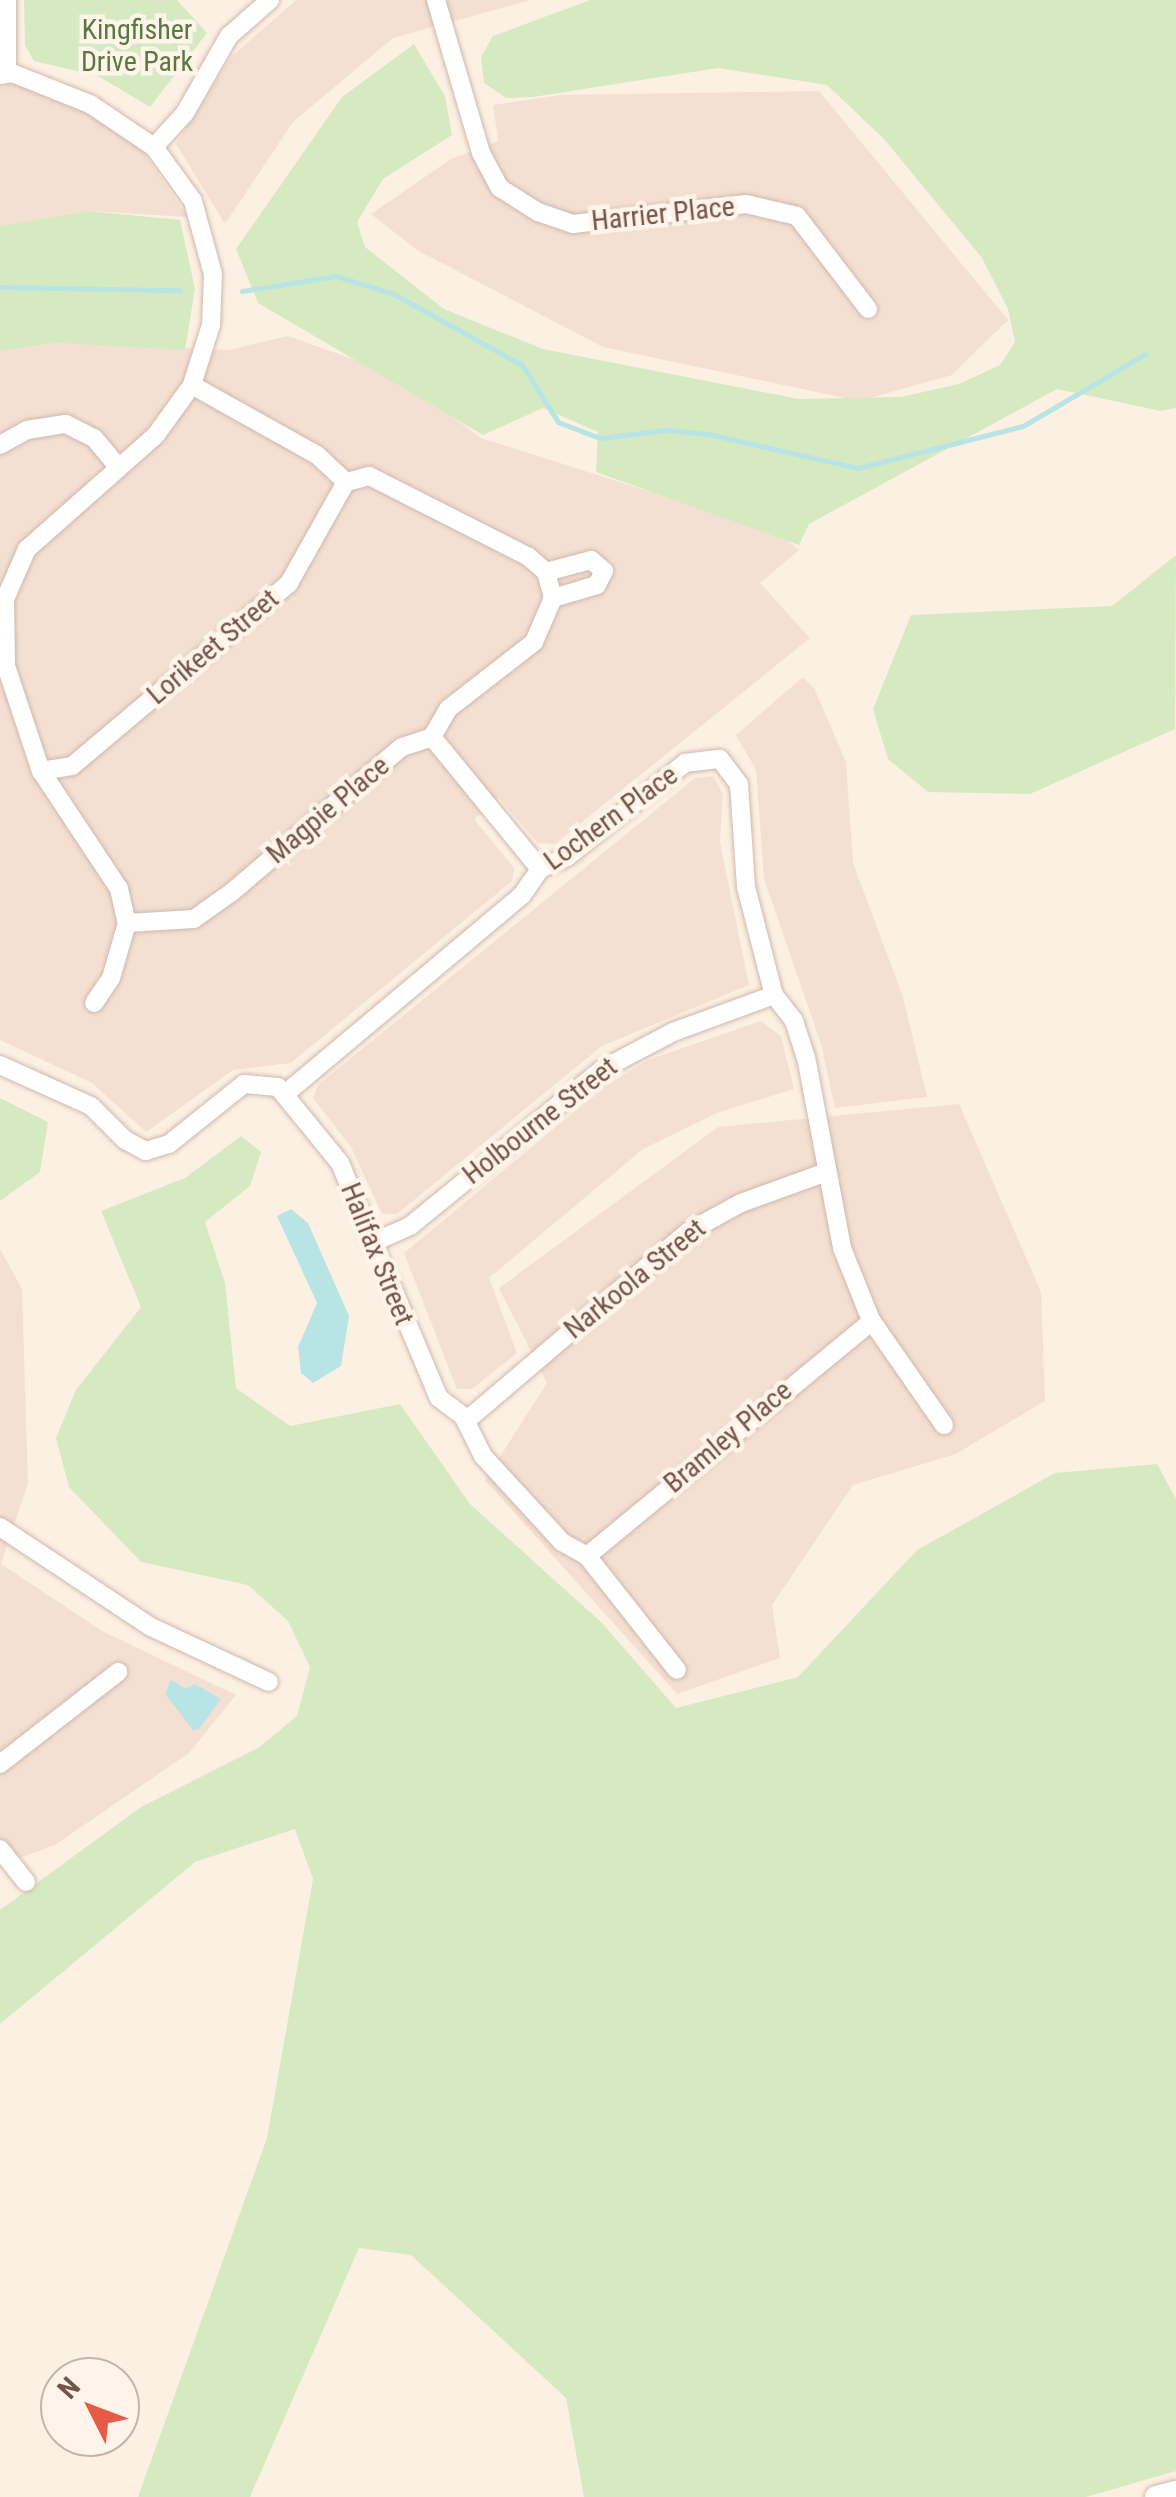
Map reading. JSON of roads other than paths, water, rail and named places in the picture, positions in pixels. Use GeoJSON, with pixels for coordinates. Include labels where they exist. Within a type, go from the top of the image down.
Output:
{"type":"FeatureCollection","features":[{"type":"Feature","properties":{"kind":"main road"},"geometry":{"type":"LineString","coordinates":[[1156,2497],[1176,2492]]}},
{"type":"Feature","properties":{"kind":"street"},"geometry":{"type":"LineString","coordinates":[[6,0],[4,74],[99,108],[154,147],[188,193],[212,262],[211,324],[192,385],[156,435],[48,528],[5,573],[2,630],[6,666],[41,771],[119,888],[128,924],[111,978],[94,1003]]}},
{"type":"Feature","properties":{"kind":"street"},"geometry":{"type":"LineString","coordinates":[[154,147],[185,113],[229,36],[270,0]]}},
{"type":"Feature","properties":{"kind":"street","name":"Harrier Place"},"geometry":{"type":"LineString","coordinates":[[436,0],[481,153],[500,188],[538,212],[573,224],[746,204],[796,216],[868,309]]}},
{"type":"Feature","properties":{"kind":"street"},"geometry":{"type":"LineString","coordinates":[[192,385],[317,455],[346,482],[370,476],[546,572],[590,560],[604,571],[593,588],[551,607],[546,572]]}},
{"type":"Feature","properties":{"kind":"street"},"geometry":{"type":"LineString","coordinates":[[0,444],[27,430],[66,424],[94,438],[118,467]]}},
{"type":"Feature","properties":{"kind":"street","name":"Lorikeet Street"},"geometry":{"type":"LineString","coordinates":[[41,771],[72,766],[288,583],[346,482]]}},
{"type":"Feature","properties":{"kind":"street","name":"Magpie Place"},"geometry":{"type":"LineString","coordinates":[[128,924],[194,919],[402,747],[432,736],[448,709],[534,642],[551,607]]}},
{"type":"Feature","properties":{"kind":"street"},"geometry":{"type":"LineString","coordinates":[[432,736],[540,869]]}},
{"type":"Feature","properties":{"kind":"street","name":"Lochern Place"},"geometry":{"type":"LineString","coordinates":[[284,1094],[522,895],[540,869],[566,858],[685,763],[720,759],[739,784],[745,877],[774,995],[791,1014],[806,1057],[824,1174],[842,1248],[872,1322],[944,1425]]}},
{"type":"Feature","properties":{"kind":"street","name":"Holbourne Street"},"geometry":{"type":"LineString","coordinates":[[372,1242],[410,1226],[601,1070],[672,1032],[774,995]]}},
{"type":"Feature","properties":{"kind":"street"},"geometry":{"type":"LineString","coordinates":[[0,1065],[91,1106],[125,1140],[146,1150],[169,1144],[244,1084],[268,1082],[284,1094]]}},
{"type":"Feature","properties":{"kind":"street","name":"Halifax Street"},"geometry":{"type":"LineString","coordinates":[[284,1094],[340,1162],[438,1398],[467,1420],[483,1456],[562,1542],[587,1556],[677,1670]]}},
{"type":"Feature","properties":{"kind":"street","name":"Narkoola Street"},"geometry":{"type":"LineString","coordinates":[[467,1420],[688,1232],[741,1203],[824,1174]]}},
{"type":"Feature","properties":{"kind":"street","name":"Bramley Place"},"geometry":{"type":"LineString","coordinates":[[587,1556],[872,1322]]}},
{"type":"Feature","properties":{"kind":"street"},"geometry":{"type":"LineString","coordinates":[[0,1527],[151,1627],[269,1682]]}},
{"type":"Feature","properties":{"kind":"street"},"geometry":{"type":"LineString","coordinates":[[0,1764],[118,1672]]}},
{"type":"Feature","properties":{"kind":"street"},"geometry":{"type":"LineString","coordinates":[[0,1849],[13,1876]]}},
{"type":"Feature","properties":{"kind":"water"},"geometry":{"type":"Polygon","coordinates":[[[291,1209],[308,1223],[349,1316],[341,1366],[313,1383],[301,1373],[298,1347],[317,1303],[277,1216],[291,1209]]]}},
{"type":"Feature","properties":{"kind":"water"},"geometry":{"type":"Polygon","coordinates":[[[171,1680],[186,1689],[195,1684],[221,1699],[199,1729],[193,1730],[165,1694],[171,1680]]]}},
{"type":"Feature","properties":{"kind":"waterway"},"geometry":{"type":"LineString","coordinates":[[242,291],[336,276],[394,294],[522,365],[558,422],[600,438],[666,430],[708,434],[858,468],[1023,426],[1145,354]]}},
{"type":"Feature","properties":{"kind":"waterway"},"geometry":{"type":"LineString","coordinates":[[0,287],[180,290]]}},
{"type":"Feature","properties":{"kind":"park label","name":"Kingfisher Drive Park"},"geometry":{"type":"Point","coordinates":[137,46]}}]}
